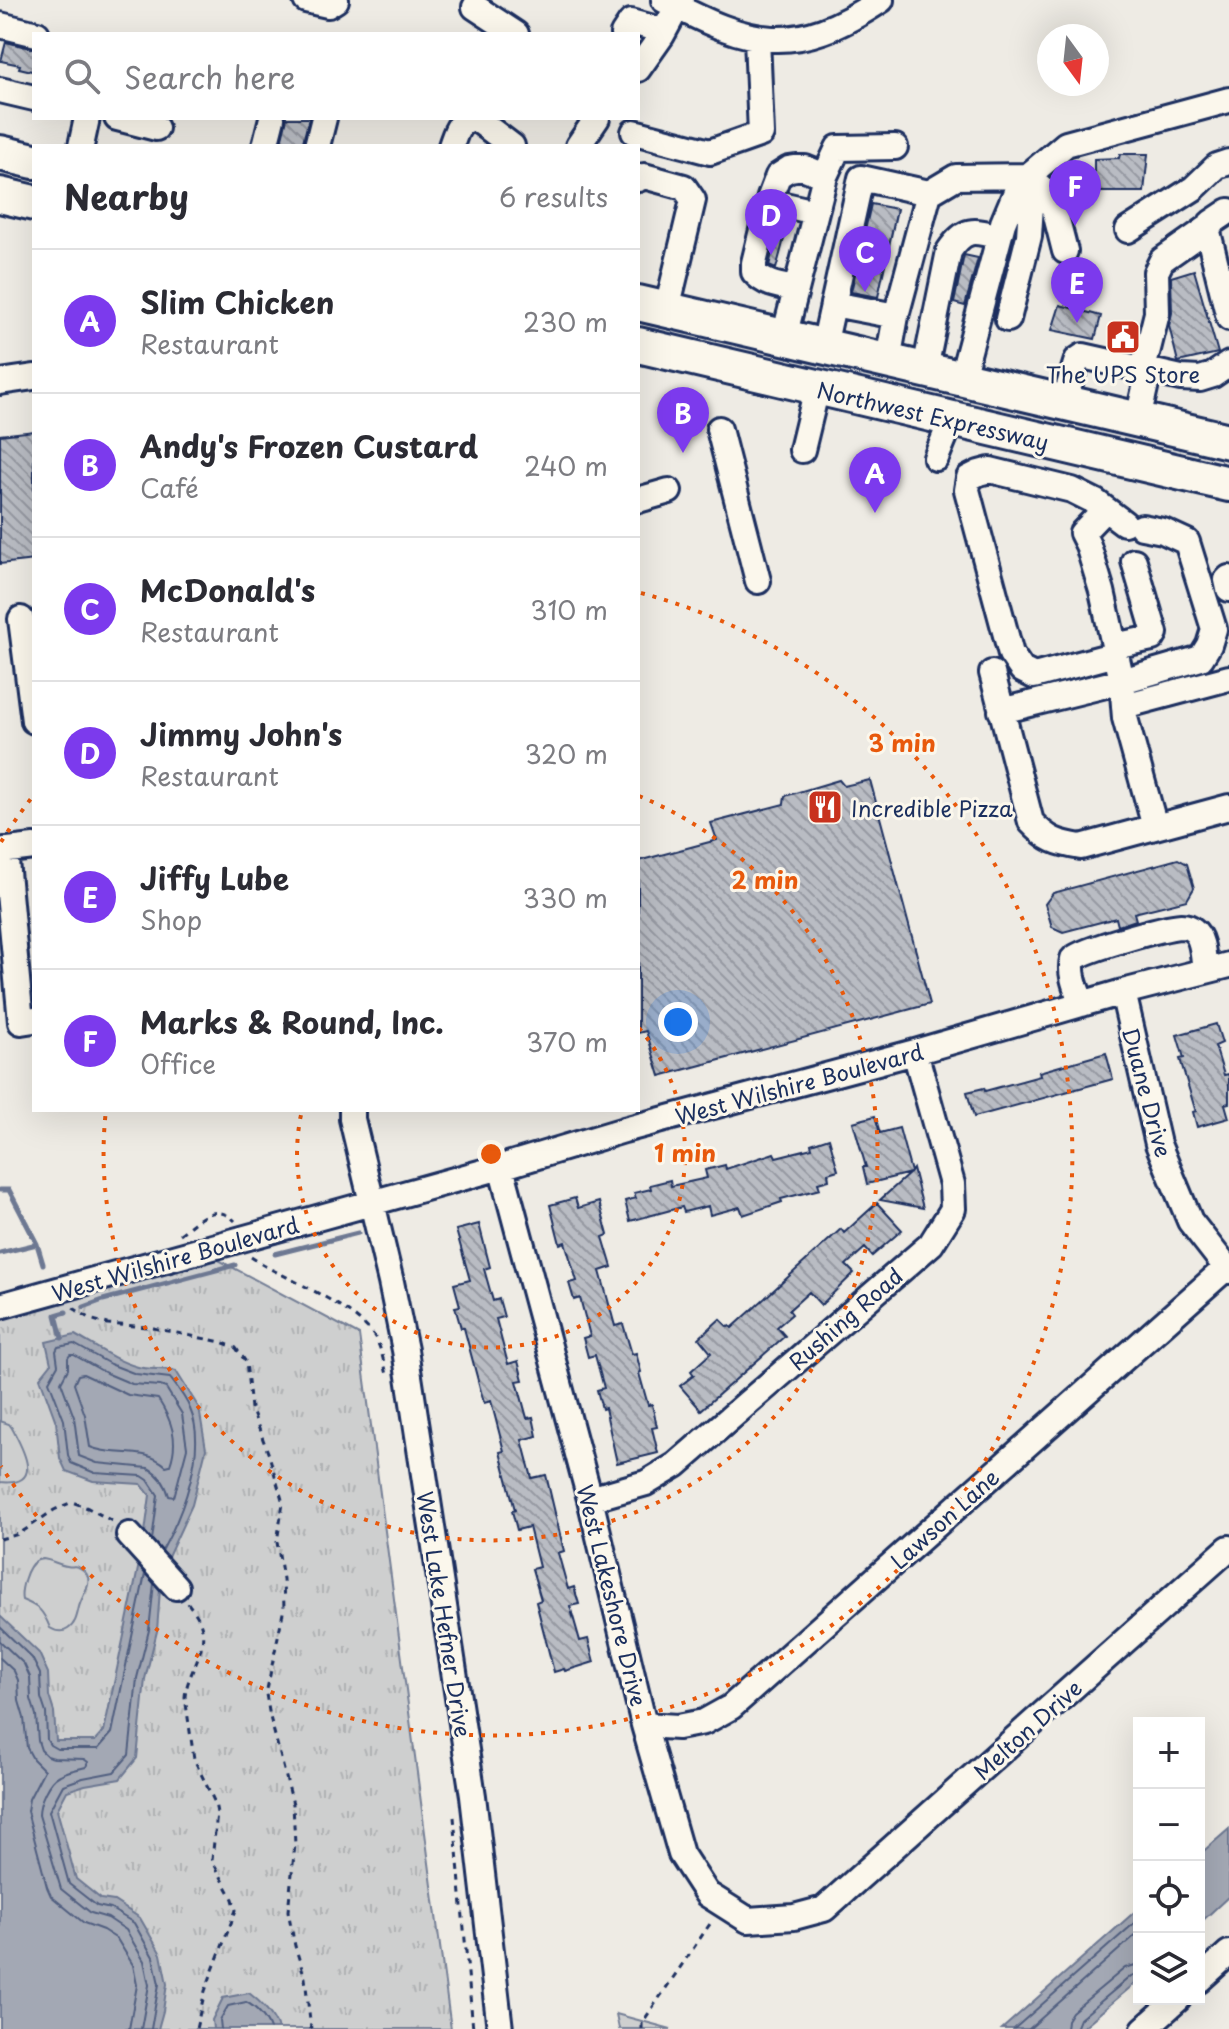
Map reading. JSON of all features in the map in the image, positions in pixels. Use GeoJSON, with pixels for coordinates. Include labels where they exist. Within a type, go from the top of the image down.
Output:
{"type":"FeatureCollection","features":[{"type":"Feature","properties":{"kind":"highway"},"geometry":{"type":"LineString","coordinates":[[0,153],[32,161]]}},
{"type":"Feature","properties":{"kind":"highway"},"geometry":{"type":"LineString","coordinates":[[0,195],[32,203]]}},
{"type":"Feature","properties":{"kind":"highway","name":"Northwest Expressway"},"geometry":{"type":"LineString","coordinates":[[652,306],[1227,439]]}},
{"type":"Feature","properties":{"kind":"highway","name":"Northwest Expressway"},"geometry":{"type":"LineString","coordinates":[[640,345],[1229,484]]}},
{"type":"Feature","properties":{"kind":"highway"},"geometry":{"type":"LineString","coordinates":[[705,360],[799,362],[816,356],[824,346]]}},
{"type":"Feature","properties":{"kind":"highway"},"geometry":{"type":"LineString","coordinates":[[817,388],[832,378],[925,369]]}},
{"type":"Feature","properties":{"kind":"street"},"geometry":{"type":"LineString","coordinates":[[306,0],[328,5],[336,0]]}},
{"type":"Feature","properties":{"kind":"street"},"geometry":{"type":"LineString","coordinates":[[640,66],[664,31],[674,2],[741,35],[782,40],[836,27],[881,0]]}},
{"type":"Feature","properties":{"kind":"street"},"geometry":{"type":"LineString","coordinates":[[475,7],[513,32]]}},
{"type":"Feature","properties":{"kind":"street"},"geometry":{"type":"LineString","coordinates":[[624,32],[631,22],[664,31]]}},
{"type":"Feature","properties":{"kind":"street"},"geometry":{"type":"LineString","coordinates":[[0,25],[32,33]]}},
{"type":"Feature","properties":{"kind":"street"},"geometry":{"type":"LineString","coordinates":[[634,132],[710,152],[761,134],[757,38]]}},
{"type":"Feature","properties":{"kind":"street"},"geometry":{"type":"LineString","coordinates":[[0,90],[32,98]]}},
{"type":"Feature","properties":{"kind":"street"},"geometry":{"type":"LineString","coordinates":[[962,377],[999,237],[1016,192],[1028,176],[1066,144],[1229,100]]}},
{"type":"Feature","properties":{"kind":"street"},"geometry":{"type":"LineString","coordinates":[[81,144],[87,120]]}},
{"type":"Feature","properties":{"kind":"street"},"geometry":{"type":"LineString","coordinates":[[266,144],[272,120]]}},
{"type":"Feature","properties":{"kind":"street"},"geometry":{"type":"LineString","coordinates":[[318,144],[324,120]]}},
{"type":"Feature","properties":{"kind":"street"},"geometry":{"type":"LineString","coordinates":[[452,144],[459,124],[465,120]]}},
{"type":"Feature","properties":{"kind":"street"},"geometry":{"type":"LineString","coordinates":[[478,120],[509,144]]}},
{"type":"Feature","properties":{"kind":"street"},"geometry":{"type":"LineString","coordinates":[[583,144],[596,120]]}},
{"type":"Feature","properties":{"kind":"street"},"geometry":{"type":"LineString","coordinates":[[784,337],[825,176],[838,148],[895,147]]}},
{"type":"Feature","properties":{"kind":"street"},"geometry":{"type":"LineString","coordinates":[[1128,230],[1194,188],[1217,166],[1229,162]]}},
{"type":"Feature","properties":{"kind":"street"},"geometry":{"type":"LineString","coordinates":[[796,289],[771,284],[754,272],[770,197],[778,176],[789,169],[805,168],[825,176]]}},
{"type":"Feature","properties":{"kind":"street"},"geometry":{"type":"LineString","coordinates":[[640,176],[684,187],[693,200],[652,306]]}},
{"type":"Feature","properties":{"kind":"street"},"geometry":{"type":"LineString","coordinates":[[1008,319],[1029,236],[1031,205],[1028,176]]}},
{"type":"Feature","properties":{"kind":"street"},"geometry":{"type":"LineString","coordinates":[[824,346],[861,178],[929,193],[956,177],[1028,176],[1051,196],[1065,251]]}},
{"type":"Feature","properties":{"kind":"street"},"geometry":{"type":"LineString","coordinates":[[888,360],[896,316],[929,193]]}},
{"type":"Feature","properties":{"kind":"street"},"geometry":{"type":"LineString","coordinates":[[785,205],[815,212]]}},
{"type":"Feature","properties":{"kind":"street"},"geometry":{"type":"LineString","coordinates":[[1138,419],[1157,313],[1155,275],[1159,265],[1229,211]]}},
{"type":"Feature","properties":{"kind":"street"},"geometry":{"type":"LineString","coordinates":[[1209,227],[1229,318]]}},
{"type":"Feature","properties":{"kind":"street"},"geometry":{"type":"LineString","coordinates":[[925,369],[949,251],[967,232],[999,237]]}},
{"type":"Feature","properties":{"kind":"street"},"geometry":{"type":"LineString","coordinates":[[833,304],[896,316]]}},
{"type":"Feature","properties":{"kind":"street"},"geometry":{"type":"LineString","coordinates":[[935,322],[974,332]]}},
{"type":"Feature","properties":{"kind":"street"},"geometry":{"type":"LineString","coordinates":[[1064,402],[1077,360],[1081,357],[1181,378],[1200,379],[1213,375],[1229,364]]}},
{"type":"Feature","properties":{"kind":"street"},"geometry":{"type":"LineString","coordinates":[[0,382],[32,377]]}},
{"type":"Feature","properties":{"kind":"street"},"geometry":{"type":"LineString","coordinates":[[802,450],[817,388]]}},
{"type":"Feature","properties":{"kind":"street"},"geometry":{"type":"LineString","coordinates":[[936,458],[952,419]]}},
{"type":"Feature","properties":{"kind":"street"},"geometry":{"type":"LineString","coordinates":[[719,429],[758,581]]}},
{"type":"Feature","properties":{"kind":"street"},"geometry":{"type":"LineString","coordinates":[[1001,711],[1201,658],[1214,629],[1187,542],[1163,531],[1124,520],[1072,490],[990,470],[969,478],[967,490],[1011,654],[1022,670],[1034,676],[1152,638],[1155,633],[1134,561]]}},
{"type":"Feature","properties":{"kind":"street"},"geometry":{"type":"LineString","coordinates":[[640,486],[667,485],[640,499]]}},
{"type":"Feature","properties":{"kind":"street"},"geometry":{"type":"LineString","coordinates":[[1124,520],[1082,533],[1095,568],[1122,681],[1125,718],[1155,827]]}},
{"type":"Feature","properties":{"kind":"street"},"geometry":{"type":"LineString","coordinates":[[1229,578],[1229,589]]}},
{"type":"Feature","properties":{"kind":"street"},"geometry":{"type":"LineString","coordinates":[[18,619],[32,708]]}},
{"type":"Feature","properties":{"kind":"street"},"geometry":{"type":"LineString","coordinates":[[992,673],[1031,822],[1058,843],[1081,847],[1229,807]]}},
{"type":"Feature","properties":{"kind":"street"},"geometry":{"type":"LineString","coordinates":[[1034,676],[1041,701]]}},
{"type":"Feature","properties":{"kind":"street"},"geometry":{"type":"LineString","coordinates":[[1124,706],[1229,678]]}},
{"type":"Feature","properties":{"kind":"street"},"geometry":{"type":"LineString","coordinates":[[32,847],[3,850],[21,1022],[32,1020]]}},
{"type":"Feature","properties":{"kind":"street"},"geometry":{"type":"LineString","coordinates":[[1082,1004],[1073,978],[1073,959],[1089,950],[1157,931],[1185,926],[1195,930],[1217,968]]}},
{"type":"Feature","properties":{"kind":"street","name":"West Wilshire Boulevard"},"geometry":{"type":"LineString","coordinates":[[0,1306],[624,1130],[1217,968]]}},
{"type":"Feature","properties":{"kind":"street","name":"Duane Drive"},"geometry":{"type":"LineString","coordinates":[[1123,992],[1158,1144],[1190,1221],[1228,1269]]}},
{"type":"Feature","properties":{"kind":"street","name":"Rushing Road"},"geometry":{"type":"LineString","coordinates":[[590,1499],[646,1483],[676,1465],[931,1244],[953,1209],[952,1184],[915,1052]]}},
{"type":"Feature","properties":{"kind":"street","name":"West Lake Hefner Drive"},"geometry":{"type":"LineString","coordinates":[[352,1112],[405,1350],[473,1796],[500,2029]]}},
{"type":"Feature","properties":{"kind":"street","name":"West Lakeshore Drive"},"geometry":{"type":"LineString","coordinates":[[501,1167],[590,1499],[644,1725],[681,1854],[707,1894],[748,1920],[794,1917],[824,1909]]}},
{"type":"Feature","properties":{"kind":"street","name":"Lawson Lane"},"geometry":{"type":"LineString","coordinates":[[644,1725],[678,1727],[704,1722],[731,1707],[1228,1269]]}},
{"type":"Feature","properties":{"kind":"street"},"geometry":{"type":"LineString","coordinates":[[129,1535],[176,1587]]}},
{"type":"Feature","properties":{"kind":"street","name":"Melton Drive"},"geometry":{"type":"LineString","coordinates":[[824,1909],[1229,1548]]}},
{"type":"Feature","properties":{"kind":"street"},"geometry":{"type":"LineString","coordinates":[[1205,1975],[1229,1953]]}},
{"type":"Feature","properties":{"kind":"street"},"geometry":{"type":"LineString","coordinates":[[1144,2029],[1171,2005]]}},
{"type":"Feature","properties":{"kind":"path"},"geometry":{"type":"LineString","coordinates":[[250,1256],[358,1319],[375,1337],[390,1389]]}},
{"type":"Feature","properties":{"kind":"path"},"geometry":{"type":"LineString","coordinates":[[68,1305],[93,1320],[108,1324],[148,1327],[221,1342],[236,1348],[246,1362],[251,1408],[283,1503],[277,1542],[284,1608],[266,1694],[293,1804],[295,1845],[288,1911],[305,1978],[311,2029]]}},
{"type":"Feature","properties":{"kind":"path"},"geometry":{"type":"LineString","coordinates":[[0,1539],[19,1534],[54,1510],[72,1502],[124,1528],[129,1535]]}},
{"type":"Feature","properties":{"kind":"path"},"geometry":{"type":"LineString","coordinates":[[176,1587],[200,1621],[203,1635],[203,1646],[185,1697],[194,1759],[217,1813],[212,1860],[236,1910],[205,1991],[196,2029]]}},
{"type":"Feature","properties":{"kind":"path"},"geometry":{"type":"LineString","coordinates":[[453,1807],[473,2029]]}},
{"type":"Feature","properties":{"kind":"path"},"geometry":{"type":"LineString","coordinates":[[642,2029],[642,2023],[724,1905]]}},
{"type":"Feature","properties":{"kind":"green space"},"geometry":{"type":"Polygon","coordinates":[[[215,1258],[359,1335],[451,2029],[0,2029],[0,1318],[215,1258]]]}},
{"type":"Feature","properties":{"kind":"green space"},"geometry":{"type":"Polygon","coordinates":[[[0,1421],[12,1428],[25,1456],[26,1473],[14,1482],[0,1482],[0,1421]]]}},
{"type":"Feature","properties":{"kind":"green space"},"geometry":{"type":"Polygon","coordinates":[[[37,1560],[78,1567],[88,1576],[76,1619],[71,1627],[63,1631],[50,1628],[40,1610],[22,1600],[29,1568],[37,1560]]]}},
{"type":"Feature","properties":{"kind":"green space"},"geometry":{"type":"Polygon","coordinates":[[[616,2014],[671,2029],[619,2029],[616,2014]]]}},
{"type":"Feature","properties":{"kind":"water"},"geometry":{"type":"Polygon","coordinates":[[[75,1335],[130,1364],[176,1371],[199,1408],[206,1449],[192,1505],[168,1557],[160,1589],[157,1631],[145,1679],[137,1758],[120,1779],[67,1791],[57,1810],[76,1879],[101,1899],[114,1901],[140,1918],[161,1954],[167,1984],[158,2029],[0,2029],[0,1616],[39,1653],[48,1673],[56,1741],[95,1741],[104,1731],[144,1540],[150,1495],[141,1484],[93,1481],[66,1471],[60,1458],[56,1422],[40,1378],[51,1364],[46,1342],[75,1335]]]}},
{"type":"Feature","properties":{"kind":"water"},"geometry":{"type":"Polygon","coordinates":[[[1229,1829],[1229,1896],[1205,1918],[1205,1861],[1205,1850],[1229,1829]]]}},
{"type":"Feature","properties":{"kind":"water"},"geometry":{"type":"Polygon","coordinates":[[[1133,1913],[1133,1985],[1081,2029],[1002,2029],[1133,1913]]]}},
{"type":"Feature","properties":{"kind":"water"},"geometry":{"type":"Polygon","coordinates":[[[249,1993],[266,2009],[278,2029],[213,2029],[212,2020],[223,1998],[249,1993]]]}},
{"type":"Feature","properties":{"kind":"building"},"geometry":{"type":"Polygon","coordinates":[[[6,42],[32,48],[32,71],[1,61],[6,42]]]}},
{"type":"Feature","properties":{"kind":"building"},"geometry":{"type":"Polygon","coordinates":[[[286,120],[308,120],[302,144],[280,144],[286,120]]]}},
{"type":"Feature","properties":{"kind":"building"},"geometry":{"type":"Polygon","coordinates":[[[1120,154],[1148,154],[1144,192],[1094,192],[1094,159],[1119,158],[1120,154]]]}},
{"type":"Feature","properties":{"kind":"building"},"geometry":{"type":"Polygon","coordinates":[[[871,204],[897,209],[878,297],[851,292],[871,204]]]}},
{"type":"Feature","properties":{"kind":"building"},"geometry":{"type":"Polygon","coordinates":[[[776,237],[784,239],[776,269],[769,266],[776,237]]]}},
{"type":"Feature","properties":{"kind":"building"},"geometry":{"type":"Polygon","coordinates":[[[964,255],[978,258],[965,306],[954,303],[964,255]]]}},
{"type":"Feature","properties":{"kind":"building"},"geometry":{"type":"Polygon","coordinates":[[[1194,270],[1218,353],[1178,362],[1169,326],[1172,313],[1171,277],[1194,270]]]}},
{"type":"Feature","properties":{"kind":"building"},"geometry":{"type":"Polygon","coordinates":[[[1060,305],[1101,316],[1095,339],[1052,330],[1060,305]]]}},
{"type":"Feature","properties":{"kind":"building"},"geometry":{"type":"Polygon","coordinates":[[[32,431],[32,560],[0,564],[0,435],[32,431]]]}},
{"type":"Feature","properties":{"kind":"building"},"geometry":{"type":"Polygon","coordinates":[[[839,780],[844,786],[870,780],[930,1004],[660,1076],[646,1031],[640,1032],[640,860],[717,840],[711,823],[784,804],[785,796],[839,780]]]}},
{"type":"Feature","properties":{"kind":"building"},"geometry":{"type":"Polygon","coordinates":[[[1178,859],[1187,864],[1194,888],[1187,900],[1134,913],[1136,920],[1118,926],[1116,918],[1063,932],[1052,927],[1045,904],[1053,893],[1178,859]]]}},
{"type":"Feature","properties":{"kind":"building"},"geometry":{"type":"Polygon","coordinates":[[[1216,1024],[1222,1043],[1215,1046],[1224,1075],[1229,1074],[1229,1103],[1225,1104],[1229,1118],[1197,1127],[1193,1112],[1196,1111],[1180,1059],[1184,1058],[1177,1035],[1216,1024]]]}},
{"type":"Feature","properties":{"kind":"building"},"geometry":{"type":"Polygon","coordinates":[[[1106,1053],[1113,1079],[974,1117],[967,1092],[984,1088],[985,1091],[1040,1076],[1039,1072],[1106,1053]]]}},
{"type":"Feature","properties":{"kind":"building"},"geometry":{"type":"Polygon","coordinates":[[[875,1116],[880,1133],[899,1128],[923,1208],[880,1200],[910,1173],[867,1184],[863,1167],[866,1167],[853,1122],[875,1116]]]}},
{"type":"Feature","properties":{"kind":"building"},"geometry":{"type":"Polygon","coordinates":[[[829,1138],[838,1170],[828,1173],[829,1180],[818,1183],[820,1189],[781,1199],[782,1202],[743,1215],[740,1207],[710,1215],[708,1206],[684,1212],[682,1207],[630,1221],[625,1201],[636,1198],[634,1193],[651,1189],[650,1185],[670,1180],[671,1186],[707,1178],[705,1170],[725,1165],[726,1169],[774,1153],[776,1157],[812,1148],[811,1144],[829,1138]]]}},
{"type":"Feature","properties":{"kind":"building"},"geometry":{"type":"Polygon","coordinates":[[[575,1198],[578,1208],[599,1202],[608,1235],[603,1237],[612,1267],[600,1271],[615,1326],[623,1324],[632,1354],[636,1353],[648,1405],[652,1404],[657,1427],[652,1428],[658,1453],[617,1463],[605,1408],[602,1409],[597,1390],[604,1388],[595,1355],[588,1357],[583,1338],[590,1336],[580,1298],[574,1300],[569,1283],[577,1281],[565,1242],[560,1244],[550,1205],[575,1198]]]}},
{"type":"Feature","properties":{"kind":"building"},"geometry":{"type":"Polygon","coordinates":[[[877,1203],[902,1230],[872,1256],[865,1248],[846,1265],[854,1273],[821,1305],[809,1292],[789,1310],[792,1314],[777,1327],[785,1336],[701,1410],[680,1386],[694,1375],[691,1371],[711,1353],[699,1338],[720,1319],[732,1328],[841,1229],[844,1233],[877,1203]]]}},
{"type":"Feature","properties":{"kind":"building"},"geometry":{"type":"Polygon","coordinates":[[[479,1224],[490,1267],[484,1269],[493,1301],[499,1299],[504,1317],[496,1319],[508,1364],[518,1361],[523,1380],[517,1381],[527,1418],[533,1417],[537,1436],[522,1440],[532,1478],[546,1475],[564,1551],[558,1553],[568,1589],[574,1587],[579,1604],[570,1606],[580,1641],[588,1639],[594,1662],[565,1671],[554,1672],[536,1602],[541,1600],[532,1569],[539,1567],[529,1527],[517,1530],[500,1452],[504,1451],[491,1401],[484,1403],[464,1328],[461,1328],[455,1307],[460,1306],[454,1284],[470,1280],[456,1230],[479,1224]]]}},
{"type":"Feature","properties":{"kind":"waterway"},"geometry":{"type":"LineString","coordinates":[[0,1190],[9,1190],[37,1244]]}},
{"type":"Feature","properties":{"kind":"waterway"},"geometry":{"type":"LineString","coordinates":[[275,1254],[358,1233]]}},
{"type":"Feature","properties":{"kind":"waterway"},"geometry":{"type":"LineString","coordinates":[[0,1253],[37,1244],[43,1264]]}},
{"type":"Feature","properties":{"kind":"waterway"},"geometry":{"type":"LineString","coordinates":[[84,1307],[235,1265]]}},
{"type":"Feature","properties":{"kind":"waterway"},"geometry":{"type":"LineString","coordinates":[[62,1338],[56,1315],[66,1312]]}},
{"type":"Feature","properties":{"kind":"place","name":"Marks & Round, Inc."},"geometry":{"type":"Point","coordinates":[1075,226]}},
{"type":"Feature","properties":{"kind":"place","name":"Jimmy John's"},"geometry":{"type":"Point","coordinates":[771,255]}},
{"type":"Feature","properties":{"kind":"place","name":"McDonald's"},"geometry":{"type":"Point","coordinates":[865,292]}},
{"type":"Feature","properties":{"kind":"place","name":"Jiffy Lube"},"geometry":{"type":"Point","coordinates":[1077,323]}},
{"type":"Feature","properties":{"kind":"place","name":"The UPS Store"},"geometry":{"type":"Point","coordinates":[1123,337]}},
{"type":"Feature","properties":{"kind":"place","name":"Andy's Frozen Custard"},"geometry":{"type":"Point","coordinates":[683,453]}},
{"type":"Feature","properties":{"kind":"place","name":"Slim Chicken"},"geometry":{"type":"Point","coordinates":[875,513]}},
{"type":"Feature","properties":{"kind":"place","name":"Incredible Pizza"},"geometry":{"type":"Point","coordinates":[825,807]}}]}
